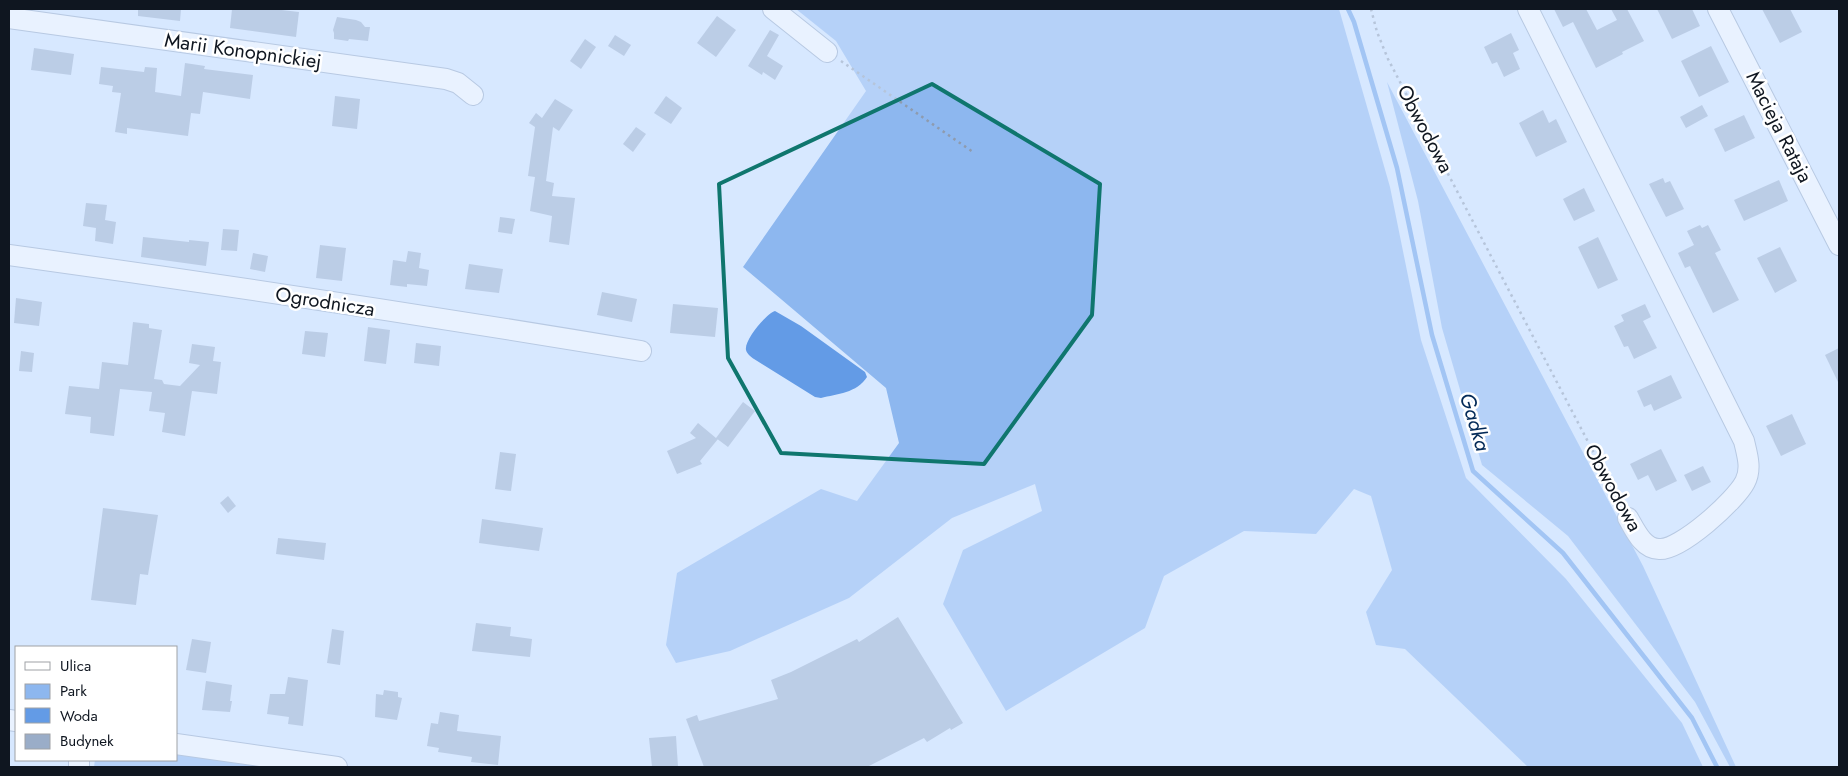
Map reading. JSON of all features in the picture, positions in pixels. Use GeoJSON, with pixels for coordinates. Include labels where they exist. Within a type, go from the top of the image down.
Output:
{"type":"FeatureCollection","features":[{"type":"Feature","properties":{"kind":"street"},"geometry":{"type":"LineString","coordinates":[[774,9],[827,52]]}},
{"type":"Feature","properties":{"kind":"street","name":"Obwodowa"},"geometry":{"type":"LineString","coordinates":[[1528,9],[1744,441],[1749,463],[1746,481],[1733,499],[1683,541],[1671,548],[1658,550],[1646,545],[1628,518]]}},
{"type":"Feature","properties":{"kind":"street","name":"Macieja Rataja"},"geometry":{"type":"LineString","coordinates":[[1718,9],[1839,245]]}},
{"type":"Feature","properties":{"kind":"street","name":"Marii Konopnickiej"},"geometry":{"type":"LineString","coordinates":[[9,18],[446,79],[458,83],[474,96]]}},
{"type":"Feature","properties":{"kind":"street","name":"Ogrodnicza"},"geometry":{"type":"LineString","coordinates":[[9,255],[518,330],[641,351]]}},
{"type":"Feature","properties":{"kind":"street"},"geometry":{"type":"LineString","coordinates":[[178,744],[265,762],[337,767]]}},
{"type":"Feature","properties":{"kind":"path","name":"Obwodowa"},"geometry":{"type":"LineString","coordinates":[[1371,9],[1377,32],[1388,59],[1628,518]]}},
{"type":"Feature","properties":{"kind":"path"},"geometry":{"type":"LineString","coordinates":[[827,52],[974,152]]}},
{"type":"Feature","properties":{"kind":"highlighted area"},"geometry":{"type":"Polygon","coordinates":[[[932,84],[1100,184],[1092,315],[984,464],[781,453],[728,358],[719,184],[932,84]]]}},
{"type":"Feature","properties":{"kind":"green space"},"geometry":{"type":"Polygon","coordinates":[[[796,9],[1339,9],[1390,187],[1421,340],[1466,478],[1566,579],[1682,723],[1703,767],[1528,767],[1405,649],[1376,645],[1366,612],[1392,570],[1371,496],[1354,489],[1316,534],[1244,531],[1164,576],[1145,628],[1006,711],[943,604],[963,550],[1042,511],[1035,484],[952,518],[849,598],[730,651],[676,663],[666,645],[677,573],[821,489],[857,501],[899,443],[886,388],[743,267],[866,91],[836,41],[796,9]]]}},
{"type":"Feature","properties":{"kind":"green space"},"geometry":{"type":"Polygon","coordinates":[[[1387,82],[1643,566],[1736,767],[1730,767],[1695,702],[1568,536],[1482,465],[1442,328],[1418,201],[1387,82]]]}},
{"type":"Feature","properties":{"kind":"green space"},"geometry":{"type":"Polygon","coordinates":[[[178,753],[255,763],[254,767],[94,767],[95,761],[178,761],[178,753]]]}},
{"type":"Feature","properties":{"kind":"water"},"geometry":{"type":"Polygon","coordinates":[[[775,311],[801,326],[865,372],[867,377],[852,390],[821,398],[815,397],[753,358],[746,350],[748,340],[761,322],[775,311]]]}},
{"type":"Feature","properties":{"kind":"building"},"geometry":{"type":"Polygon","coordinates":[[[138,9],[181,9],[180,21],[138,16],[138,9]]]}},
{"type":"Feature","properties":{"kind":"building"},"geometry":{"type":"Polygon","coordinates":[[[232,9],[273,9],[299,12],[296,37],[230,28],[232,9]]]}},
{"type":"Feature","properties":{"kind":"building"},"geometry":{"type":"Polygon","coordinates":[[[1554,9],[1586,9],[1597,30],[1617,20],[1611,9],[1627,9],[1644,41],[1596,68],[1573,22],[1563,27],[1554,9]]]}},
{"type":"Feature","properties":{"kind":"building"},"geometry":{"type":"Polygon","coordinates":[[[1657,9],[1692,9],[1700,26],[1672,39],[1657,9]]]}},
{"type":"Feature","properties":{"kind":"building"},"geometry":{"type":"Polygon","coordinates":[[[1762,9],[1790,9],[1802,32],[1780,43],[1762,9]]]}},
{"type":"Feature","properties":{"kind":"building"},"geometry":{"type":"Polygon","coordinates":[[[717,16],[736,30],[716,57],[697,43],[717,16]]]}},
{"type":"Feature","properties":{"kind":"building"},"geometry":{"type":"Polygon","coordinates":[[[337,17],[356,20],[365,27],[370,27],[368,41],[334,39],[333,30],[337,17]]]}},
{"type":"Feature","properties":{"kind":"building"},"geometry":{"type":"Polygon","coordinates":[[[770,30],[779,35],[767,56],[783,66],[775,80],[763,72],[762,75],[748,66],[770,30]]]}},
{"type":"Feature","properties":{"kind":"building"},"geometry":{"type":"Polygon","coordinates":[[[1511,33],[1519,50],[1513,53],[1520,69],[1504,77],[1497,62],[1492,64],[1484,47],[1511,33]]]}},
{"type":"Feature","properties":{"kind":"building"},"geometry":{"type":"Polygon","coordinates":[[[615,35],[631,45],[624,56],[608,46],[615,35]]]}},
{"type":"Feature","properties":{"kind":"building"},"geometry":{"type":"Polygon","coordinates":[[[585,39],[596,47],[581,69],[570,61],[585,39]]]}},
{"type":"Feature","properties":{"kind":"building"},"geometry":{"type":"Polygon","coordinates":[[[1711,46],[1729,82],[1699,97],[1681,61],[1711,46]]]}},
{"type":"Feature","properties":{"kind":"building"},"geometry":{"type":"Polygon","coordinates":[[[34,48],[74,54],[71,75],[31,70],[34,48]]]}},
{"type":"Feature","properties":{"kind":"building"},"geometry":{"type":"Polygon","coordinates":[[[185,63],[205,66],[204,69],[253,75],[250,99],[203,92],[200,114],[191,113],[188,136],[127,128],[127,134],[115,132],[121,93],[112,92],[113,86],[99,84],[101,67],[144,72],[145,67],[157,68],[155,92],[181,96],[185,63]]]}},
{"type":"Feature","properties":{"kind":"building"},"geometry":{"type":"Polygon","coordinates":[[[335,96],[360,99],[357,129],[332,126],[335,96]]]}},
{"type":"Feature","properties":{"kind":"building"},"geometry":{"type":"Polygon","coordinates":[[[666,96],[682,108],[671,124],[654,113],[666,96]]]}},
{"type":"Feature","properties":{"kind":"building"},"geometry":{"type":"Polygon","coordinates":[[[555,99],[573,110],[559,131],[553,127],[546,181],[554,183],[552,196],[575,198],[569,245],[549,242],[552,216],[530,211],[535,177],[528,176],[535,127],[529,123],[536,113],[542,118],[555,99]]]}},
{"type":"Feature","properties":{"kind":"building"},"geometry":{"type":"Polygon","coordinates":[[[1702,105],[1708,116],[1686,128],[1680,117],[1702,105]]]}},
{"type":"Feature","properties":{"kind":"building"},"geometry":{"type":"Polygon","coordinates":[[[1543,110],[1549,123],[1556,119],[1567,142],[1536,157],[1519,123],[1543,110]]]}},
{"type":"Feature","properties":{"kind":"building"},"geometry":{"type":"Polygon","coordinates":[[[1744,115],[1755,138],[1725,152],[1714,129],[1744,115]]]}},
{"type":"Feature","properties":{"kind":"building"},"geometry":{"type":"Polygon","coordinates":[[[636,127],[646,134],[633,152],[623,144],[636,127]]]}},
{"type":"Feature","properties":{"kind":"building"},"geometry":{"type":"Polygon","coordinates":[[[1663,178],[1665,183],[1670,181],[1684,209],[1666,217],[1649,184],[1663,178]]]}},
{"type":"Feature","properties":{"kind":"building"},"geometry":{"type":"Polygon","coordinates":[[[1779,180],[1788,201],[1744,221],[1734,200],[1779,180]]]}},
{"type":"Feature","properties":{"kind":"building"},"geometry":{"type":"Polygon","coordinates":[[[1584,188],[1595,211],[1574,221],[1563,199],[1584,188]]]}},
{"type":"Feature","properties":{"kind":"building"},"geometry":{"type":"Polygon","coordinates":[[[86,203],[107,205],[105,220],[116,222],[113,244],[95,241],[96,228],[83,226],[86,203]]]}},
{"type":"Feature","properties":{"kind":"building"},"geometry":{"type":"Polygon","coordinates":[[[500,217],[515,219],[512,234],[498,232],[500,217]]]}},
{"type":"Feature","properties":{"kind":"building"},"geometry":{"type":"Polygon","coordinates":[[[1700,225],[1702,228],[1708,225],[1721,250],[1715,253],[1739,300],[1713,313],[1690,266],[1685,268],[1678,253],[1694,245],[1687,231],[1700,225]]]}},
{"type":"Feature","properties":{"kind":"building"},"geometry":{"type":"Polygon","coordinates":[[[223,229],[239,230],[237,251],[221,250],[223,229]]]}},
{"type":"Feature","properties":{"kind":"building"},"geometry":{"type":"Polygon","coordinates":[[[143,237],[189,242],[189,240],[209,242],[206,266],[141,257],[143,237]]]}},
{"type":"Feature","properties":{"kind":"building"},"geometry":{"type":"Polygon","coordinates":[[[1598,237],[1618,280],[1598,289],[1578,247],[1598,237]]]}},
{"type":"Feature","properties":{"kind":"building"},"geometry":{"type":"Polygon","coordinates":[[[320,245],[346,248],[342,281],[316,278],[320,245]]]}},
{"type":"Feature","properties":{"kind":"building"},"geometry":{"type":"Polygon","coordinates":[[[1780,247],[1797,281],[1775,293],[1757,258],[1780,247]]]}},
{"type":"Feature","properties":{"kind":"building"},"geometry":{"type":"Polygon","coordinates":[[[408,251],[421,253],[419,268],[429,270],[427,286],[407,284],[407,287],[390,285],[393,260],[406,262],[408,251]]]}},
{"type":"Feature","properties":{"kind":"building"},"geometry":{"type":"Polygon","coordinates":[[[253,253],[268,256],[265,272],[250,269],[253,253]]]}},
{"type":"Feature","properties":{"kind":"building"},"geometry":{"type":"Polygon","coordinates":[[[469,264],[503,269],[499,293],[465,289],[469,264]]]}},
{"type":"Feature","properties":{"kind":"building"},"geometry":{"type":"Polygon","coordinates":[[[602,292],[637,299],[632,322],[597,315],[602,292]]]}},
{"type":"Feature","properties":{"kind":"building"},"geometry":{"type":"Polygon","coordinates":[[[16,298],[42,302],[39,326],[14,323],[16,298]]]}},
{"type":"Feature","properties":{"kind":"building"},"geometry":{"type":"Polygon","coordinates":[[[673,304],[718,308],[715,337],[670,333],[673,304]]]}},
{"type":"Feature","properties":{"kind":"building"},"geometry":{"type":"Polygon","coordinates":[[[1645,304],[1651,317],[1643,321],[1657,348],[1634,359],[1628,346],[1624,347],[1614,326],[1624,321],[1621,315],[1645,304]]]}},
{"type":"Feature","properties":{"kind":"building"},"geometry":{"type":"Polygon","coordinates":[[[133,322],[149,324],[149,328],[162,330],[154,379],[162,380],[164,384],[180,386],[200,365],[189,363],[192,344],[215,347],[213,361],[221,362],[217,394],[192,391],[185,436],[162,432],[165,413],[149,411],[152,392],[120,389],[114,436],[90,433],[91,417],[65,414],[69,386],[99,389],[102,362],[128,365],[133,322]]]}},
{"type":"Feature","properties":{"kind":"building"},"geometry":{"type":"Polygon","coordinates":[[[368,327],[390,330],[386,364],[364,361],[368,327]]]}},
{"type":"Feature","properties":{"kind":"building"},"geometry":{"type":"Polygon","coordinates":[[[305,331],[328,333],[325,357],[302,354],[305,331]]]}},
{"type":"Feature","properties":{"kind":"building"},"geometry":{"type":"Polygon","coordinates":[[[416,343],[441,346],[439,366],[414,363],[416,343]]]}},
{"type":"Feature","properties":{"kind":"building"},"geometry":{"type":"Polygon","coordinates":[[[1839,348],[1839,384],[1825,355],[1839,348]]]}},
{"type":"Feature","properties":{"kind":"building"},"geometry":{"type":"Polygon","coordinates":[[[21,351],[34,353],[32,372],[19,371],[21,351]]]}},
{"type":"Feature","properties":{"kind":"building"},"geometry":{"type":"Polygon","coordinates":[[[1671,375],[1682,398],[1654,411],[1651,404],[1644,407],[1637,391],[1671,375]]]}},
{"type":"Feature","properties":{"kind":"building"},"geometry":{"type":"Polygon","coordinates":[[[743,402],[755,411],[728,447],[718,439],[700,461],[702,464],[677,474],[667,451],[696,438],[690,433],[698,423],[716,438],[743,402]]]}},
{"type":"Feature","properties":{"kind":"building"},"geometry":{"type":"Polygon","coordinates":[[[1792,414],[1806,444],[1781,456],[1766,426],[1792,414]]]}},
{"type":"Feature","properties":{"kind":"building"},"geometry":{"type":"Polygon","coordinates":[[[1661,449],[1677,481],[1656,491],[1648,475],[1638,480],[1630,464],[1661,449]]]}},
{"type":"Feature","properties":{"kind":"building"},"geometry":{"type":"Polygon","coordinates":[[[500,452],[516,454],[511,491],[495,489],[500,452]]]}},
{"type":"Feature","properties":{"kind":"building"},"geometry":{"type":"Polygon","coordinates":[[[1703,466],[1711,482],[1692,491],[1684,475],[1703,466]]]}},
{"type":"Feature","properties":{"kind":"building"},"geometry":{"type":"Polygon","coordinates":[[[228,496],[236,506],[228,513],[220,503],[228,496]]]}},
{"type":"Feature","properties":{"kind":"building"},"geometry":{"type":"Polygon","coordinates":[[[103,508],[158,515],[148,575],[140,574],[136,605],[91,600],[103,508]]]}},
{"type":"Feature","properties":{"kind":"building"},"geometry":{"type":"Polygon","coordinates":[[[482,519],[543,528],[539,551],[479,543],[482,519]]]}},
{"type":"Feature","properties":{"kind":"building"},"geometry":{"type":"Polygon","coordinates":[[[278,538],[326,543],[324,560],[276,554],[278,538]]]}},
{"type":"Feature","properties":{"kind":"building"},"geometry":{"type":"Polygon","coordinates":[[[898,617],[963,723],[951,730],[950,728],[927,742],[924,738],[867,767],[704,767],[686,719],[697,715],[699,721],[778,699],[771,680],[857,639],[859,642],[898,617]]]}},
{"type":"Feature","properties":{"kind":"building"},"geometry":{"type":"Polygon","coordinates":[[[476,623],[511,627],[510,636],[532,639],[530,657],[472,651],[476,623]]]}},
{"type":"Feature","properties":{"kind":"building"},"geometry":{"type":"Polygon","coordinates":[[[332,629],[344,631],[340,665],[327,663],[332,629]]]}},
{"type":"Feature","properties":{"kind":"building"},"geometry":{"type":"Polygon","coordinates":[[[192,639],[211,642],[206,673],[186,670],[192,639]]]}},
{"type":"Feature","properties":{"kind":"building"},"geometry":{"type":"Polygon","coordinates":[[[288,677],[308,680],[303,726],[288,724],[289,717],[267,714],[270,694],[285,694],[288,677]]]}},
{"type":"Feature","properties":{"kind":"building"},"geometry":{"type":"Polygon","coordinates":[[[206,681],[232,685],[230,712],[202,710],[206,681]]]}},
{"type":"Feature","properties":{"kind":"building"},"geometry":{"type":"Polygon","coordinates":[[[384,690],[398,692],[398,697],[402,698],[397,720],[375,717],[376,694],[383,695],[384,690]]]}},
{"type":"Feature","properties":{"kind":"building"},"geometry":{"type":"Polygon","coordinates":[[[440,712],[459,715],[457,731],[501,736],[498,765],[471,762],[472,757],[438,752],[439,748],[427,746],[431,723],[438,724],[440,712]]]}},
{"type":"Feature","properties":{"kind":"building"},"geometry":{"type":"Polygon","coordinates":[[[676,736],[678,767],[652,767],[649,738],[676,736]]]}},
{"type":"Feature","properties":{"kind":"waterway","name":"Gadka"},"geometry":{"type":"LineString","coordinates":[[1348,9],[1354,22],[1397,168],[1432,335],[1473,471],[1563,553],[1692,718],[1717,767]]}}]}
